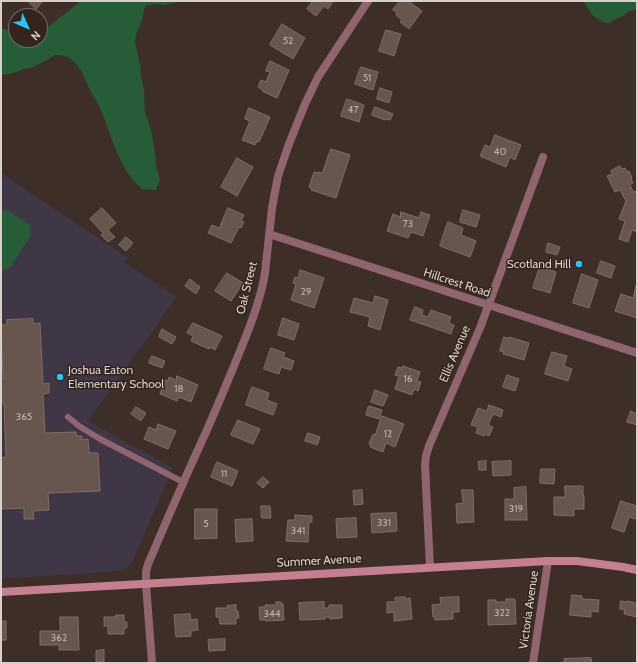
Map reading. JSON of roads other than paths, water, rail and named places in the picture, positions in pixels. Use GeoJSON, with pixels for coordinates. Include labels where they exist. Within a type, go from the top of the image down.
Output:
{"type":"FeatureCollection","features":[{"type":"Feature","properties":{"kind":"street","name":"Oak Street"},"geometry":{"type":"LineString","coordinates":[[152,663],[146,584],[148,564],[220,400],[257,306],[263,284],[272,208],[278,176],[289,144],[305,104],[318,77],[368,1]]}},
{"type":"Feature","properties":{"kind":"street","name":"Ellis Avenue"},"geometry":{"type":"LineString","coordinates":[[430,567],[426,456],[488,306],[543,157]]}},
{"type":"Feature","properties":{"kind":"street","name":"Hillcrest Road"},"geometry":{"type":"LineString","coordinates":[[269,234],[637,353]]}},
{"type":"Feature","properties":{"kind":"street","name":"Summer Avenue"},"geometry":{"type":"LineString","coordinates":[[1,592],[548,561],[577,560],[637,570]]}},
{"type":"Feature","properties":{"kind":"street","name":"Victoria Avenue"},"geometry":{"type":"LineString","coordinates":[[534,663],[548,561]]}},
{"type":"Feature","properties":{"kind":"lane"},"geometry":{"type":"LineString","coordinates":[[68,417],[100,439],[183,482]]}},
{"type":"Feature","properties":{"kind":"place","name":"Scotland Hill"},"geometry":{"type":"Point","coordinates":[579,264]}},
{"type":"Feature","properties":{"kind":"place","name":"Joshua Eaton Elementary School"},"geometry":{"type":"Point","coordinates":[60,377]}}]}
